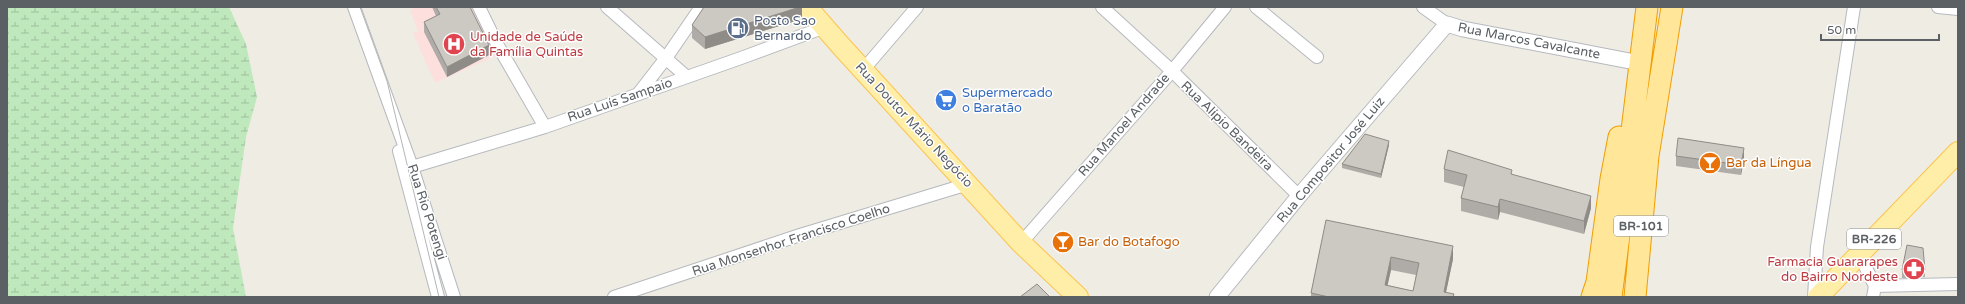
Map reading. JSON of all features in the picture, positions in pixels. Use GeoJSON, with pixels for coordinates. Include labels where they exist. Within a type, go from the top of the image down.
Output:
{"type":"FeatureCollection","features":[{"type":"Feature","properties":{"kind":"highway","name":"BR-101"},"geometry":{"type":"LineString","coordinates":[[1611,297],[1628,171],[1636,89],[1647,7]]}},
{"type":"Feature","properties":{"kind":"highway","name":"BR-101"},"geometry":{"type":"LineString","coordinates":[[1635,297],[1648,156],[1672,7]]}},
{"type":"Feature","properties":{"kind":"highway"},"geometry":{"type":"LineString","coordinates":[[1643,297],[1649,244],[1672,98],[1672,75],[1668,34]]}},
{"type":"Feature","properties":{"kind":"highway"},"geometry":{"type":"LineString","coordinates":[[1592,297],[1597,282],[1611,179],[1620,134],[1636,89]]}},
{"type":"Feature","properties":{"kind":"main road","name":"Rua Doutor Mário Negócio"},"geometry":{"type":"LineString","coordinates":[[807,7],[1021,243],[1078,297]]}},
{"type":"Feature","properties":{"kind":"main road","name":"BR-226"},"geometry":{"type":"LineString","coordinates":[[1818,297],[1958,152]]}},
{"type":"Feature","properties":{"kind":"main road","name":"Rua Doutor Mário Negócio"},"geometry":{"type":"LineString","coordinates":[[1021,243],[1062,297]]}},
{"type":"Feature","properties":{"kind":"street","name":"Rua Rio Potengi"},"geometry":{"type":"LineString","coordinates":[[354,7],[412,166],[454,297]]}},
{"type":"Feature","properties":{"kind":"street"},"geometry":{"type":"LineString","coordinates":[[479,7],[497,44],[545,126]]}},
{"type":"Feature","properties":{"kind":"street"},"geometry":{"type":"LineString","coordinates":[[607,7],[687,77]]}},
{"type":"Feature","properties":{"kind":"street"},"geometry":{"type":"LineString","coordinates":[[638,94],[666,58],[701,7]]}},
{"type":"Feature","properties":{"kind":"street"},"geometry":{"type":"LineString","coordinates":[[863,70],[917,7]]}},
{"type":"Feature","properties":{"kind":"street","name":"Rua Alípio Bandeira"},"geometry":{"type":"LineString","coordinates":[[1102,7],[1172,71],[1299,196]]}},
{"type":"Feature","properties":{"kind":"street","name":"Rua Manoel Andrade"},"geometry":{"type":"LineString","coordinates":[[1021,243],[1172,71],[1225,7]]}},
{"type":"Feature","properties":{"kind":"street"},"geometry":{"type":"LineString","coordinates":[[1256,7],[1317,57]]}},
{"type":"Feature","properties":{"kind":"street","name":"Rua Marcos Cavalcante"},"geometry":{"type":"LineString","coordinates":[[1423,7],[1447,24],[1463,29],[1640,63]]}},
{"type":"Feature","properties":{"kind":"street"},"geometry":{"type":"LineString","coordinates":[[1814,297],[1818,247],[1854,7]]}},
{"type":"Feature","properties":{"kind":"street"},"geometry":{"type":"LineString","coordinates":[[1938,7],[1958,8]]}},
{"type":"Feature","properties":{"kind":"street","name":"Rua Compositor José Luiz"},"geometry":{"type":"LineString","coordinates":[[1217,297],[1299,196],[1447,24]]}},
{"type":"Feature","properties":{"kind":"street","name":"Rua Luís Sampaio"},"geometry":{"type":"LineString","coordinates":[[412,166],[545,126],[825,27]]}},
{"type":"Feature","properties":{"kind":"street","name":"Rua Rio Potengi"},"geometry":{"type":"LineString","coordinates":[[398,127],[399,150],[438,297]]}},
{"type":"Feature","properties":{"kind":"street","name":"Rua Monsenhor Francisco Coelho"},"geometry":{"type":"LineString","coordinates":[[614,297],[800,235],[968,184]]}},
{"type":"Feature","properties":{"kind":"street"},"geometry":{"type":"LineString","coordinates":[[1859,254],[1874,292],[1958,284]]}},
{"type":"Feature","properties":{"kind":"shaded area","name":"Unidade de Saúde da Família Quintas"},"geometry":{"type":"Polygon","coordinates":[[[416,7],[472,7],[497,55],[435,83],[413,33],[418,31],[410,10],[416,7]]]}},
{"type":"Feature","properties":{"kind":"green space"},"geometry":{"type":"Polygon","coordinates":[[[7,7],[229,7],[246,44],[257,97],[246,137],[233,228],[246,297],[7,297],[7,7]]]}},
{"type":"Feature","properties":{"kind":"building"},"geometry":{"type":"Polygon","coordinates":[[[436,7],[470,7],[489,45],[447,67],[424,22],[440,14],[436,7]]]}},
{"type":"Feature","properties":{"kind":"building"},"geometry":{"type":"Polygon","coordinates":[[[704,7],[800,7],[705,37],[692,25],[704,7]]]}},
{"type":"Feature","properties":{"kind":"building"},"geometry":{"type":"Polygon","coordinates":[[[1365,134],[1389,141],[1381,174],[1342,164],[1365,134]]]}},
{"type":"Feature","properties":{"kind":"building"},"geometry":{"type":"Polygon","coordinates":[[[1678,138],[1744,148],[1741,165],[1676,156],[1678,138]]]}},
{"type":"Feature","properties":{"kind":"building"},"geometry":{"type":"Polygon","coordinates":[[[1448,150],[1512,170],[1511,174],[1591,196],[1584,221],[1500,199],[1498,207],[1461,198],[1467,175],[1444,169],[1448,150]]]}},
{"type":"Feature","properties":{"kind":"building"},"geometry":{"type":"Polygon","coordinates":[[[1326,220],[1453,246],[1444,292],[1454,294],[1453,297],[1329,297],[1311,293],[1326,220]],[[1391,257],[1385,285],[1413,291],[1419,263],[1391,257]]]}},
{"type":"Feature","properties":{"kind":"building"},"geometry":{"type":"Polygon","coordinates":[[[1907,245],[1923,248],[1925,270],[1902,270],[1907,245]]]}},
{"type":"Feature","properties":{"kind":"building"},"geometry":{"type":"Polygon","coordinates":[[[1037,284],[1050,297],[1020,297],[1037,284]]]}},
{"type":"Feature","properties":{"kind":"tram line"},"geometry":{"type":"LineString","coordinates":[[360,7],[387,81],[439,297]]}},
{"type":"Feature","properties":{"kind":"place","name":"Posto Sao Bernardo"},"geometry":{"type":"Point","coordinates":[738,28]}},
{"type":"Feature","properties":{"kind":"place","name":"Unidade de Saúde da Família Quintas"},"geometry":{"type":"Point","coordinates":[454,44]}},
{"type":"Feature","properties":{"kind":"place","name":"Supermercado o Baratão"},"geometry":{"type":"Point","coordinates":[946,100]}},
{"type":"Feature","properties":{"kind":"place","name":"Bar da Língua"},"geometry":{"type":"Point","coordinates":[1710,163]}},
{"type":"Feature","properties":{"kind":"place","name":"Bar do Botafogo"},"geometry":{"type":"Point","coordinates":[1063,242]}},
{"type":"Feature","properties":{"kind":"place","name":"Farmacia Guararapes do Bairro Nordeste"},"geometry":{"type":"Point","coordinates":[1914,269]}}]}
